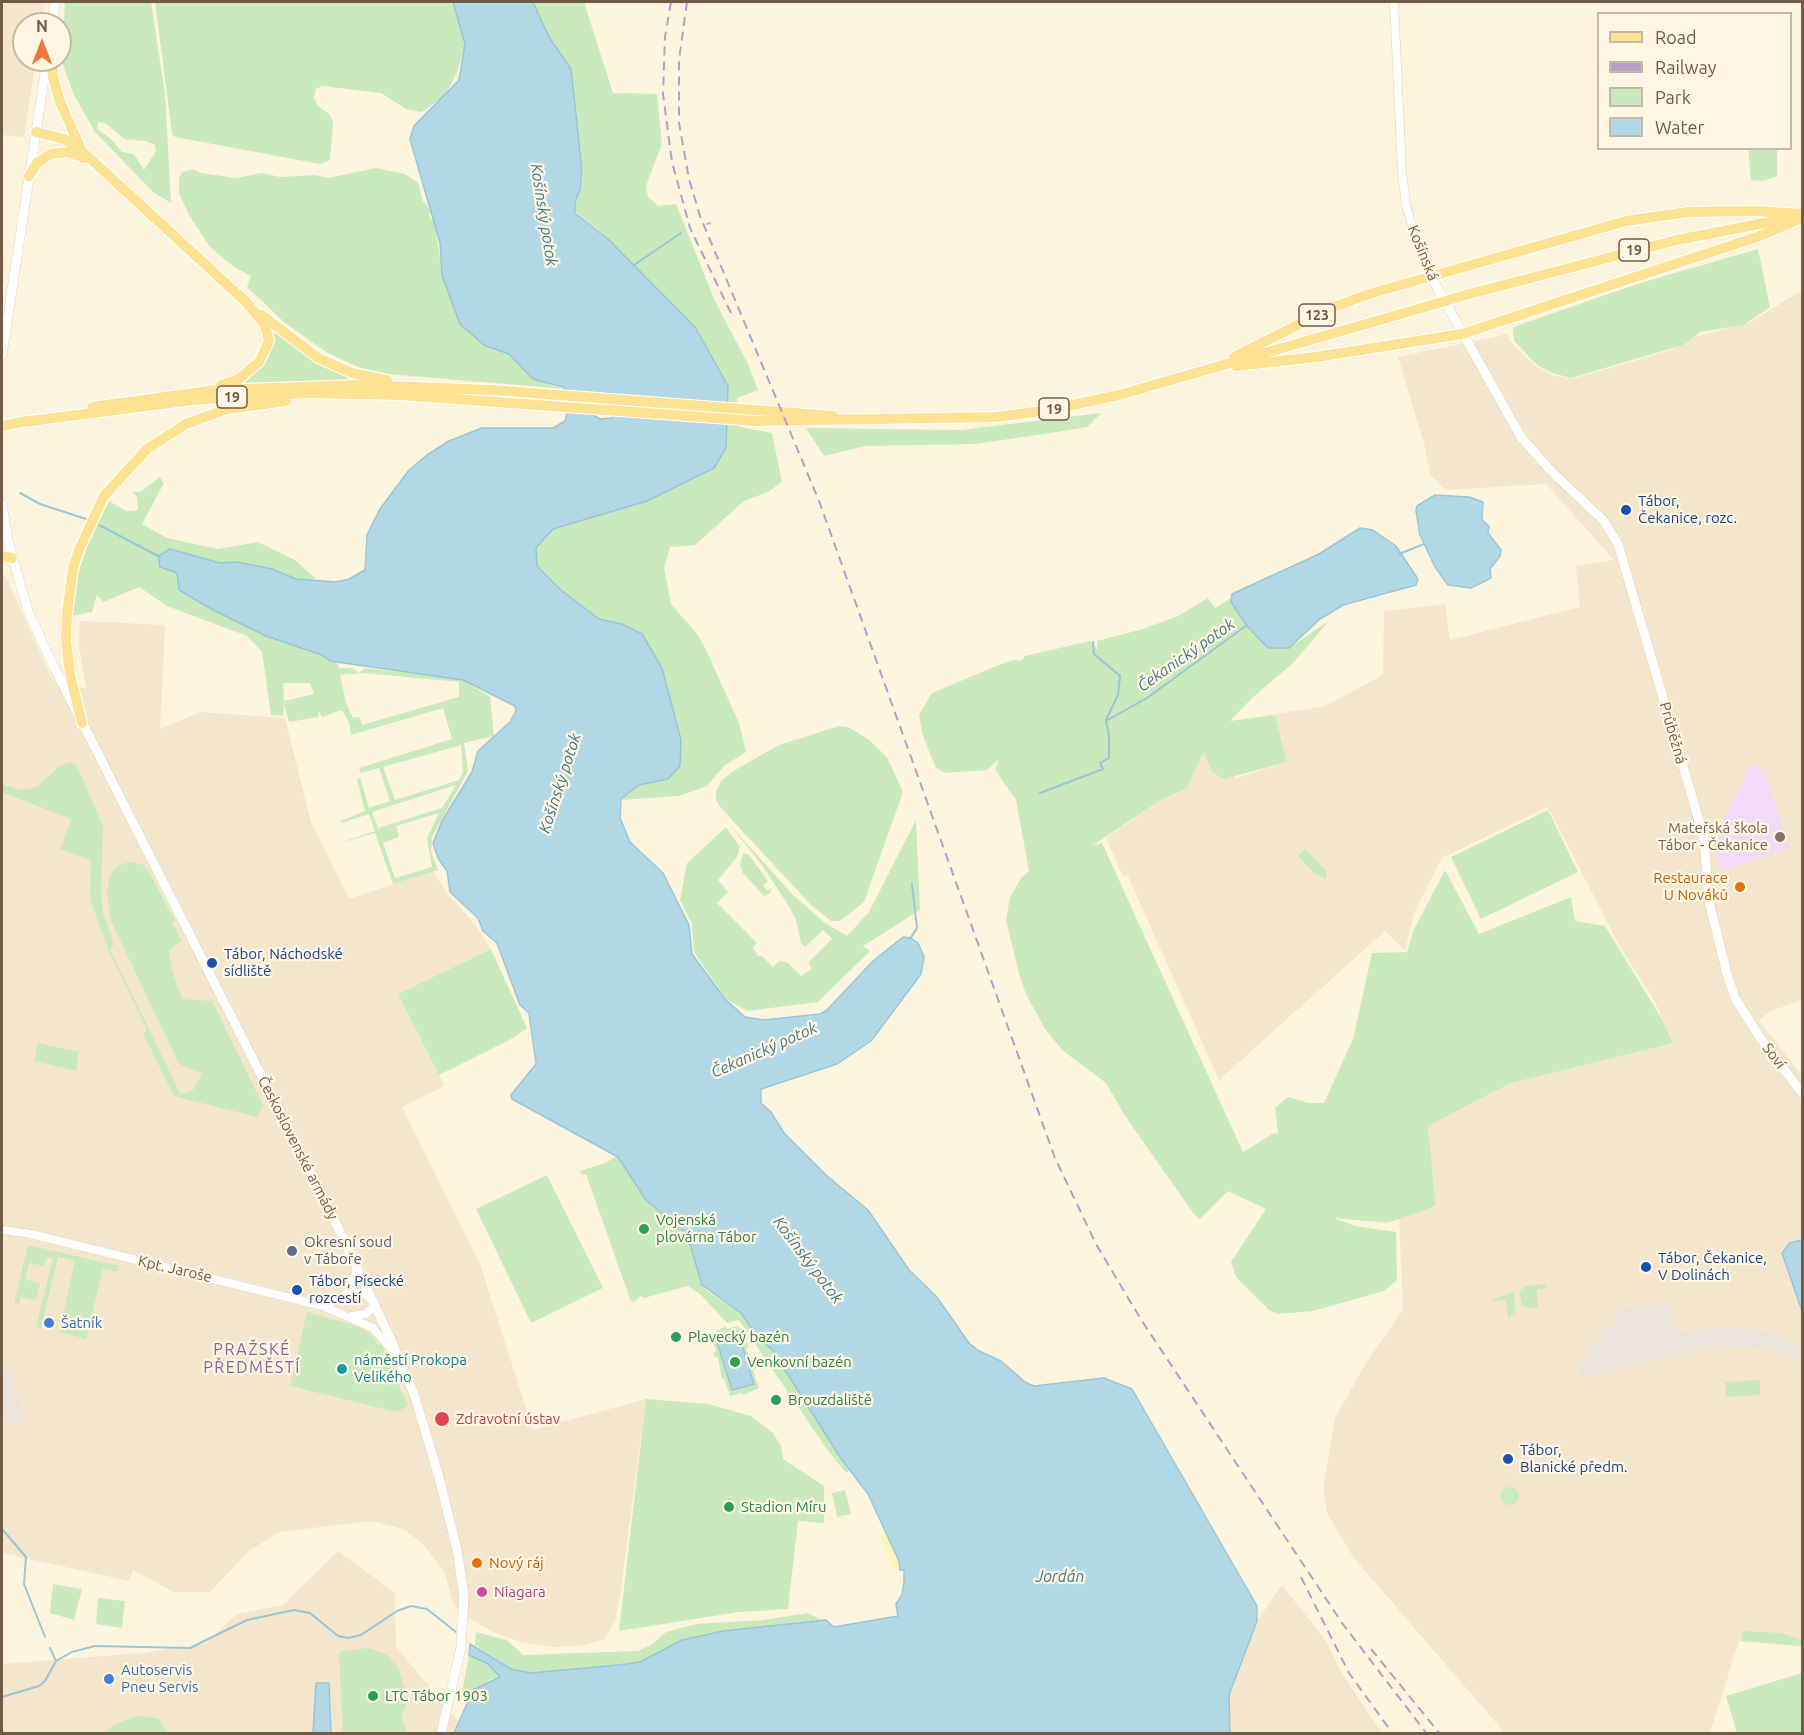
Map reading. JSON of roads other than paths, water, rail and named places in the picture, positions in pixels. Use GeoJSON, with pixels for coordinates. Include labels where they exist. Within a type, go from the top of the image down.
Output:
{"type":"FeatureCollection","features":[{"type":"Feature","properties":{"kind":"main road"},"geometry":{"type":"LineString","coordinates":[[2,355],[45,72]]}},
{"type":"Feature","properties":{"kind":"main road"},"geometry":{"type":"LineString","coordinates":[[53,72],[60,102],[82,152]]}},
{"type":"Feature","properties":{"kind":"main road"},"geometry":{"type":"LineString","coordinates":[[36,132],[64,139],[82,152],[246,302],[298,345],[336,367],[377,379],[442,387]]}},
{"type":"Feature","properties":{"kind":"main road"},"geometry":{"type":"LineString","coordinates":[[29,176],[37,163],[59,152],[79,156],[95,164]]}},
{"type":"Feature","properties":{"kind":"main road"},"geometry":{"type":"LineString","coordinates":[[1430,274],[1653,216],[1755,211],[1803,216]]}},
{"type":"Feature","properties":{"kind":"main road"},"geometry":{"type":"LineString","coordinates":[[1209,369],[1282,362],[1462,334],[1750,239],[1803,216]]}},
{"type":"Feature","properties":{"kind":"main road","name":"19"},"geometry":{"type":"LineString","coordinates":[[23,422],[193,400],[262,395],[354,394],[743,420],[975,419],[1049,410],[1119,395],[1468,294],[1677,240],[1803,216]]}},
{"type":"Feature","properties":{"kind":"main road","name":"Košínská"},"geometry":{"type":"LineString","coordinates":[[1430,274],[1521,437],[1551,471]]}},
{"type":"Feature","properties":{"kind":"main road","name":"123"},"geometry":{"type":"LineString","coordinates":[[1209,369],[1331,308],[1430,274]]}},
{"type":"Feature","properties":{"kind":"main road"},"geometry":{"type":"LineString","coordinates":[[159,396],[231,383],[246,375],[259,362],[267,348],[268,332],[246,302]]}},
{"type":"Feature","properties":{"kind":"main road","name":"19"},"geometry":{"type":"LineString","coordinates":[[2,426],[159,396],[281,386],[442,387],[894,420]]}},
{"type":"Feature","properties":{"kind":"main road"},"geometry":{"type":"LineString","coordinates":[[82,723],[70,674],[66,640],[73,568],[87,530],[104,496],[147,449],[186,424],[242,405],[283,401],[443,399]]}},
{"type":"Feature","properties":{"kind":"main road","name":"Průběžná"},"geometry":{"type":"LineString","coordinates":[[1551,471],[1604,521],[1618,544],[1704,838],[1709,900],[1727,974],[1735,998],[1747,1018]]}},
{"type":"Feature","properties":{"kind":"main road","name":"Československé armády"},"geometry":{"type":"LineString","coordinates":[[2,504],[7,557],[28,611],[82,723],[374,1302],[399,1358],[432,1450],[464,1587],[461,1647],[441,1734]]}},
{"type":"Feature","properties":{"kind":"main road","name":"Soví"},"geometry":{"type":"LineString","coordinates":[[1747,1018],[1803,1093]]}},
{"type":"Feature","properties":{"kind":"street","name":"Košínská"},"geometry":{"type":"LineString","coordinates":[[1394,2],[1401,162],[1406,204],[1416,240],[1430,274]]}},
{"type":"Feature","properties":{"kind":"street","name":"Kpt. Jaroše"},"geometry":{"type":"LineString","coordinates":[[2,1230],[31,1234],[323,1306],[373,1328],[399,1358]]}},
{"type":"Feature","properties":{"kind":"street"},"geometry":{"type":"LineString","coordinates":[[339,1301],[351,1288],[357,1268]]}},
{"type":"Feature","properties":{"kind":"street"},"geometry":{"type":"LineString","coordinates":[[323,1306],[360,1293],[374,1302],[364,1314],[348,1316]]}},
{"type":"Feature","properties":{"kind":"water","name":"Jordán"},"geometry":{"type":"Polygon","coordinates":[[[453,2],[533,2],[549,37],[571,69],[582,170],[575,213],[608,239],[695,327],[728,386],[726,448],[714,468],[647,501],[553,529],[536,548],[537,566],[561,590],[599,619],[622,624],[642,634],[662,668],[681,740],[680,766],[668,779],[639,785],[621,799],[620,818],[630,842],[663,873],[689,925],[692,954],[725,999],[745,1017],[764,1020],[820,1014],[827,1010],[873,961],[903,937],[911,938],[918,943],[924,957],[921,974],[871,1041],[837,1064],[761,1089],[761,1103],[771,1112],[784,1133],[826,1175],[868,1210],[909,1270],[936,1296],[969,1343],[979,1351],[1001,1361],[1025,1382],[1034,1386],[1104,1378],[1132,1389],[1257,1606],[1257,1621],[1229,1695],[1230,1733],[454,1733],[473,1690],[500,1677],[488,1664],[469,1655],[470,1644],[511,1669],[531,1673],[640,1662],[682,1640],[723,1631],[826,1620],[834,1627],[898,1616],[896,1604],[902,1595],[904,1582],[904,1570],[900,1570],[899,1561],[868,1494],[840,1457],[773,1351],[754,1332],[741,1313],[702,1285],[687,1234],[646,1200],[618,1157],[512,1099],[511,1095],[536,1064],[529,1013],[520,1005],[497,943],[483,931],[478,918],[450,892],[447,871],[438,858],[433,843],[442,821],[472,772],[478,751],[510,722],[516,711],[515,706],[463,680],[330,661],[322,655],[266,636],[179,590],[177,573],[160,567],[158,556],[170,549],[220,563],[237,562],[272,569],[296,579],[336,582],[349,579],[365,570],[367,535],[380,509],[409,470],[427,455],[449,441],[482,428],[553,428],[565,421],[570,402],[563,387],[533,379],[509,354],[484,345],[460,324],[442,275],[440,243],[410,139],[414,126],[459,80],[465,44],[453,2]],[[613,394],[598,395],[592,414],[600,419],[612,418],[619,403],[613,394]]]}},
{"type":"Feature","properties":{"kind":"water"},"geometry":{"type":"Polygon","coordinates":[[[1435,495],[1469,497],[1483,502],[1482,520],[1489,526],[1488,533],[1501,550],[1500,556],[1490,569],[1491,578],[1471,588],[1448,585],[1435,567],[1420,535],[1416,511],[1417,506],[1435,495]]]}},
{"type":"Feature","properties":{"kind":"water"},"geometry":{"type":"Polygon","coordinates":[[[1360,528],[1373,530],[1396,546],[1418,579],[1416,585],[1343,605],[1320,619],[1289,648],[1268,648],[1247,626],[1231,602],[1232,594],[1319,554],[1360,528]]]}},
{"type":"Feature","properties":{"kind":"water"},"geometry":{"type":"Polygon","coordinates":[[[1802,1240],[1802,1311],[1782,1253],[1790,1243],[1802,1240]]]}},
{"type":"Feature","properties":{"kind":"water","name":"Venkovní bazén"},"geometry":{"type":"Polygon","coordinates":[[[738,1332],[754,1384],[732,1390],[716,1339],[738,1332]]]}},
{"type":"Feature","properties":{"kind":"water"},"geometry":{"type":"Polygon","coordinates":[[[316,1683],[329,1683],[331,1733],[313,1733],[316,1683]]]}},
{"type":"Feature","properties":{"kind":"waterway"},"geometry":{"type":"LineString","coordinates":[[634,265],[681,233]]}},
{"type":"Feature","properties":{"kind":"waterway"},"geometry":{"type":"LineString","coordinates":[[20,493],[40,504],[86,519]]}},
{"type":"Feature","properties":{"kind":"waterway"},"geometry":{"type":"LineString","coordinates":[[99,525],[160,557]]}},
{"type":"Feature","properties":{"kind":"waterway","name":"Čekanický potok"},"geometry":{"type":"LineString","coordinates":[[1399,554],[1424,544]]}},
{"type":"Feature","properties":{"kind":"waterway","name":"Čekanický potok"},"geometry":{"type":"LineString","coordinates":[[1040,793],[1103,769],[1100,763],[1109,758],[1106,721],[1147,698],[1247,625]]}},
{"type":"Feature","properties":{"kind":"waterway"},"geometry":{"type":"LineString","coordinates":[[1093,642],[1094,654],[1120,676],[1118,695],[1106,720]]}},
{"type":"Feature","properties":{"kind":"waterway","name":"Čekanický potok"},"geometry":{"type":"LineString","coordinates":[[910,939],[917,928],[912,884]]}},
{"type":"Feature","properties":{"kind":"waterway"},"geometry":{"type":"LineString","coordinates":[[2,1529],[26,1557],[24,1584],[45,1637]]}},
{"type":"Feature","properties":{"kind":"waterway"},"geometry":{"type":"LineString","coordinates":[[2,1697],[39,1686],[45,1681],[56,1661],[72,1652],[95,1646],[190,1648],[247,1620],[294,1610],[310,1613],[338,1636],[348,1638],[361,1635],[397,1611],[411,1606],[427,1609],[456,1632]]}},
{"type":"Feature","properties":{"kind":"waterway"},"geometry":{"type":"LineString","coordinates":[[50,1648],[56,1661]]}},
{"type":"Feature","properties":{"kind":"railway"},"geometry":{"type":"LineString","coordinates":[[671,2],[665,37],[663,94],[672,162],[690,228],[731,313]]}},
{"type":"Feature","properties":{"kind":"railway"},"geometry":{"type":"LineString","coordinates":[[687,2],[679,60],[679,123],[689,179],[700,216],[819,501],[1055,1158],[1096,1244],[1140,1318],[1342,1623],[1427,1734]]}},
{"type":"Feature","properties":{"kind":"railway"},"geometry":{"type":"LineString","coordinates":[[1301,1577],[1349,1673],[1393,1734]]}},
{"type":"Feature","properties":{"kind":"railway"},"geometry":{"type":"LineString","coordinates":[[1371,1649],[1440,1734]]}},
{"type":"Feature","properties":{"kind":"place","name":"Tábor, Čekanice, rozc."},"geometry":{"type":"Point","coordinates":[1626,510]}},
{"type":"Feature","properties":{"kind":"place","name":"Mateřská škola Tábor - Čekanice"},"geometry":{"type":"Point","coordinates":[1780,837]}},
{"type":"Feature","properties":{"kind":"place","name":"Restaurace U Nováků"},"geometry":{"type":"Point","coordinates":[1740,887]}},
{"type":"Feature","properties":{"kind":"place","name":"Tábor, Náchodské sídliště"},"geometry":{"type":"Point","coordinates":[212,963]}},
{"type":"Feature","properties":{"kind":"place","name":"Vojenská plovárna Tábor"},"geometry":{"type":"Point","coordinates":[644,1229]}},
{"type":"Feature","properties":{"kind":"place","name":"Okresní soud v Táboře"},"geometry":{"type":"Point","coordinates":[292,1251]}},
{"type":"Feature","properties":{"kind":"place","name":"Tábor, Čekanice, V Dolinách"},"geometry":{"type":"Point","coordinates":[1646,1267]}},
{"type":"Feature","properties":{"kind":"place","name":"Tábor, Písecké rozcestí"},"geometry":{"type":"Point","coordinates":[297,1290]}},
{"type":"Feature","properties":{"kind":"place","name":"Šatník"},"geometry":{"type":"Point","coordinates":[49,1323]}},
{"type":"Feature","properties":{"kind":"place","name":"Plavecký bazén"},"geometry":{"type":"Point","coordinates":[676,1337]}},
{"type":"Feature","properties":{"kind":"place","name":"Venkovní bazén"},"geometry":{"type":"Point","coordinates":[735,1362]}},
{"type":"Feature","properties":{"kind":"place","name":"náměstí Prokopa Velikého"},"geometry":{"type":"Point","coordinates":[342,1369]}},
{"type":"Feature","properties":{"kind":"place","name":"Brouzdaliště"},"geometry":{"type":"Point","coordinates":[776,1400]}},
{"type":"Feature","properties":{"kind":"place","name":"Zdravotní ústav"},"geometry":{"type":"Point","coordinates":[442,1419]}},
{"type":"Feature","properties":{"kind":"place","name":"Tábor, Blanické předm."},"geometry":{"type":"Point","coordinates":[1508,1459]}},
{"type":"Feature","properties":{"kind":"place","name":"Stadion Míru"},"geometry":{"type":"Point","coordinates":[729,1507]}},
{"type":"Feature","properties":{"kind":"place","name":"Nový ráj"},"geometry":{"type":"Point","coordinates":[477,1563]}},
{"type":"Feature","properties":{"kind":"place","name":"Niagara"},"geometry":{"type":"Point","coordinates":[482,1592]}},
{"type":"Feature","properties":{"kind":"place","name":"Autoservis Pneu Servis"},"geometry":{"type":"Point","coordinates":[109,1679]}},
{"type":"Feature","properties":{"kind":"place","name":"LTC Tábor 1903"},"geometry":{"type":"Point","coordinates":[373,1696]}},
{"type":"Feature","properties":{"kind":"district","name":"PRAŽSKÉ PŘEDMĚSTÍ"},"geometry":{"type":"Point","coordinates":[252,1359]}},
{"type":"Feature","properties":{"kind":"water label","name":"Košínský potok"},"geometry":{"type":"Point","coordinates":[544,215]}},
{"type":"Feature","properties":{"kind":"water label","name":"Košínský potok"},"geometry":{"type":"Point","coordinates":[560,783]}},
{"type":"Feature","properties":{"kind":"water label","name":"Košínský potok"},"geometry":{"type":"Point","coordinates":[808,1260]}}]}
